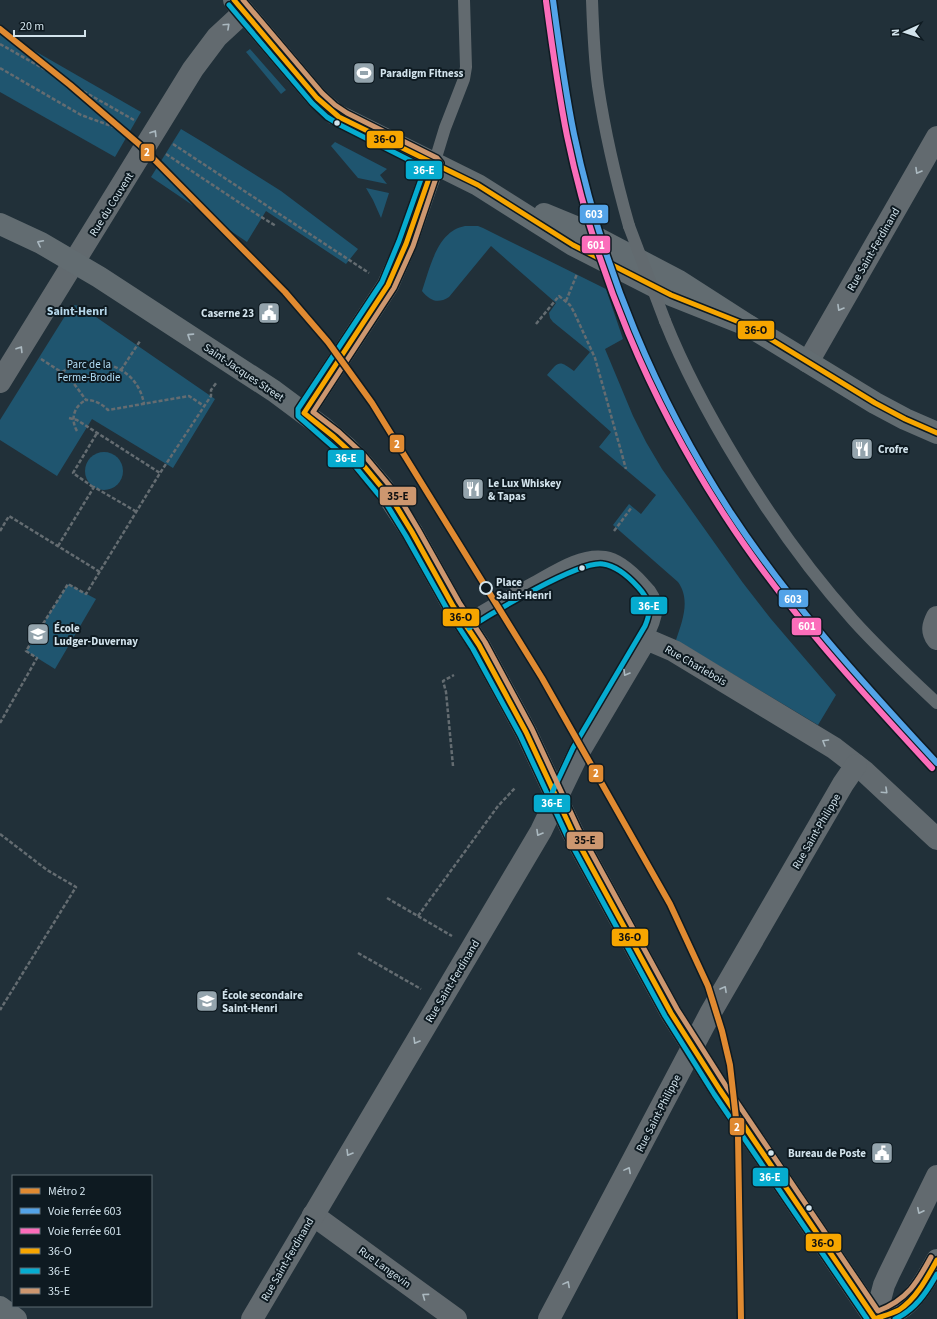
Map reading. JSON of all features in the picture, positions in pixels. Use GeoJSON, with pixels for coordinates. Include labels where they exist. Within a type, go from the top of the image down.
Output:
{"type":"FeatureCollection","features":[{"type":"Feature","properties":{"kind":"main road"},"geometry":{"type":"LineString","coordinates":[[239,6],[317,98],[331,111],[354,125],[489,192],[587,233],[679,280],[748,326],[888,411],[905,420],[937,433]]}},
{"type":"Feature","properties":{"kind":"main road"},"geometry":{"type":"LineString","coordinates":[[304,413],[388,285],[406,244],[434,164]]}},
{"type":"Feature","properties":{"kind":"main road","name":"Saint-Jacques Street"},"geometry":{"type":"LineString","coordinates":[[0,224],[41,243],[74,262],[274,391],[347,448],[359,460],[386,493],[412,532],[453,606],[479,645],[526,732],[573,833],[659,992],[692,1048],[875,1319]]}},
{"type":"Feature","properties":{"kind":"main road"},"geometry":{"type":"LineString","coordinates":[[875,1319],[900,1309],[926,1279],[937,1260]]}},
{"type":"Feature","properties":{"kind":"main road"},"geometry":{"type":"LineString","coordinates":[[0,1308],[16,1319]]}},
{"type":"Feature","properties":{"kind":"street","name":"Rue du Couvent"},"geometry":{"type":"LineString","coordinates":[[0,382],[199,61],[239,6]]}},
{"type":"Feature","properties":{"kind":"street","name":"Rue Saint-Ferdinand"},"geometry":{"type":"LineString","coordinates":[[808,362],[937,137]]}},
{"type":"Feature","properties":{"kind":"street","name":"Rue Saint-Ferdinand"},"geometry":{"type":"LineString","coordinates":[[252,1319],[541,831],[579,752],[646,639]]}},
{"type":"Feature","properties":{"kind":"street","name":"Rue Charlebois"},"geometry":{"type":"LineString","coordinates":[[646,639],[680,655],[834,748],[871,777],[937,839]]}},
{"type":"Feature","properties":{"kind":"street","name":"Rue Saint-Philippe"},"geometry":{"type":"LineString","coordinates":[[549,1319],[692,1048],[750,942],[845,780],[856,765]]}},
{"type":"Feature","properties":{"kind":"street"},"geometry":{"type":"LineString","coordinates":[[875,1319],[884,1285],[937,1176]]}},
{"type":"Feature","properties":{"kind":"street","name":"Rue Langevin"},"geometry":{"type":"LineString","coordinates":[[313,1215],[456,1319]]}},
{"type":"Feature","properties":{"kind":"lane"},"geometry":{"type":"LineString","coordinates":[[434,164],[445,128],[464,79],[466,67],[464,0]]}},
{"type":"Feature","properties":{"kind":"lane"},"geometry":{"type":"LineString","coordinates":[[592,0],[598,84],[612,165],[629,226],[677,352],[703,404],[786,538],[822,584],[853,620],[883,652],[937,703]]}},
{"type":"Feature","properties":{"kind":"lane"},"geometry":{"type":"LineString","coordinates":[[465,622],[487,608],[570,564],[587,558],[605,557],[614,559],[623,565],[645,584],[653,595],[657,609],[655,622],[646,639]]}},
{"type":"Feature","properties":{"kind":"path"},"geometry":{"type":"LineString","coordinates":[[0,44],[138,123]]}},
{"type":"Feature","properties":{"kind":"path"},"geometry":{"type":"LineString","coordinates":[[0,68],[81,115],[108,123],[132,134]]}},
{"type":"Feature","properties":{"kind":"path"},"geometry":{"type":"LineString","coordinates":[[169,142],[370,273]]}},
{"type":"Feature","properties":{"kind":"path"},"geometry":{"type":"LineString","coordinates":[[163,152],[276,226]]}},
{"type":"Feature","properties":{"kind":"path"},"geometry":{"type":"LineString","coordinates":[[566,301],[579,271]]}},
{"type":"Feature","properties":{"kind":"path"},"geometry":{"type":"LineString","coordinates":[[536,324],[560,296],[566,301],[574,312],[595,358],[626,469]]}},
{"type":"Feature","properties":{"kind":"path"},"geometry":{"type":"LineString","coordinates":[[121,370],[140,342]]}},
{"type":"Feature","properties":{"kind":"path"},"geometry":{"type":"LineString","coordinates":[[40,358],[69,376],[86,400]]}},
{"type":"Feature","properties":{"kind":"path"},"geometry":{"type":"LineString","coordinates":[[62,372],[74,365],[91,362],[109,365],[121,370],[131,378],[139,388],[144,404]]}},
{"type":"Feature","properties":{"kind":"path"},"geometry":{"type":"LineString","coordinates":[[0,723],[37,658],[26,651],[68,584],[86,594],[160,473],[211,396],[211,390],[218,380]]}},
{"type":"Feature","properties":{"kind":"path"},"geometry":{"type":"LineString","coordinates":[[77,431],[73,418],[77,407],[86,400],[96,401],[108,410],[189,396],[204,406]]}},
{"type":"Feature","properties":{"kind":"path"},"geometry":{"type":"LineString","coordinates":[[69,418],[73,418],[160,473]]}},
{"type":"Feature","properties":{"kind":"path"},"geometry":{"type":"LineString","coordinates":[[97,433],[73,473],[137,512]]}},
{"type":"Feature","properties":{"kind":"path"},"geometry":{"type":"LineString","coordinates":[[58,546],[94,487]]}},
{"type":"Feature","properties":{"kind":"path"},"geometry":{"type":"LineString","coordinates":[[614,531],[632,507]]}},
{"type":"Feature","properties":{"kind":"path"},"geometry":{"type":"LineString","coordinates":[[0,531],[9,516],[100,572]]}},
{"type":"Feature","properties":{"kind":"path"},"geometry":{"type":"LineString","coordinates":[[453,766],[446,692],[443,681],[454,675]]}},
{"type":"Feature","properties":{"kind":"path"},"geometry":{"type":"LineString","coordinates":[[418,916],[498,806],[515,788]]}},
{"type":"Feature","properties":{"kind":"path"},"geometry":{"type":"LineString","coordinates":[[0,834],[47,870],[76,887],[0,1010]]}},
{"type":"Feature","properties":{"kind":"path"},"geometry":{"type":"LineString","coordinates":[[387,898],[456,938]]}},
{"type":"Feature","properties":{"kind":"path"},"geometry":{"type":"LineString","coordinates":[[358,953],[425,991]]}},
{"type":"Feature","properties":{"kind":"green space"},"geometry":{"type":"Polygon","coordinates":[[[0,31],[141,112],[115,157],[0,92],[0,31]]]}},
{"type":"Feature","properties":{"kind":"green space"},"geometry":{"type":"Polygon","coordinates":[[[250,49],[286,90],[281,94],[246,52],[250,49]]]}},
{"type":"Feature","properties":{"kind":"green space"},"geometry":{"type":"Polygon","coordinates":[[[181,129],[281,191],[358,249],[346,264],[266,211],[247,242],[151,177],[181,129]]]}},
{"type":"Feature","properties":{"kind":"green space"},"geometry":{"type":"Polygon","coordinates":[[[335,142],[387,169],[380,175],[387,184],[358,178],[331,146],[335,142]]]}},
{"type":"Feature","properties":{"kind":"green space"},"geometry":{"type":"Polygon","coordinates":[[[366,188],[389,193],[381,218],[373,200],[366,188]]]}},
{"type":"Feature","properties":{"kind":"green space"},"geometry":{"type":"Polygon","coordinates":[[[465,226],[478,226],[483,228],[606,289],[623,339],[605,349],[633,416],[662,469],[743,583],[771,619],[836,695],[818,725],[676,640],[683,618],[685,604],[682,589],[678,582],[613,525],[629,504],[641,514],[656,495],[599,447],[611,432],[547,375],[559,364],[565,365],[574,371],[590,352],[550,318],[549,313],[556,303],[491,246],[449,297],[438,301],[431,299],[422,291],[432,262],[441,243],[455,229],[465,226]]]}},
{"type":"Feature","properties":{"kind":"green space","name":"Parc de la Ferme-Brodie"},"geometry":{"type":"Polygon","coordinates":[[[74,305],[80,306],[215,399],[173,468],[92,419],[57,476],[0,440],[0,420],[70,308],[74,305]]]}},
{"type":"Feature","properties":{"kind":"green space"},"geometry":{"type":"Polygon","coordinates":[[[100,452],[108,452],[115,455],[120,460],[123,471],[120,482],[115,487],[108,490],[100,490],[93,487],[88,482],[85,475],[85,467],[88,460],[93,455],[100,452]]]}},
{"type":"Feature","properties":{"kind":"green space"},"geometry":{"type":"Polygon","coordinates":[[[68,584],[96,599],[55,669],[26,651],[68,584]]]}},
{"type":"Feature","properties":{"kind":"metro line","name":"2"},"geometry":{"type":"LineString","coordinates":[[0,29],[70,85],[140,145],[285,292],[328,342],[372,403],[542,678],[670,904],[708,986],[722,1031],[730,1065],[738,1136],[741,1319]]}},
{"type":"Feature","properties":{"kind":"rail line","name":"603"},"geometry":{"type":"LineString","coordinates":[[553,0],[574,134],[600,234],[616,282],[635,331],[679,424],[731,513],[778,579],[855,673],[937,763]]}},
{"type":"Feature","properties":{"kind":"rail line","name":"601"},"geometry":{"type":"LineString","coordinates":[[546,1],[567,136],[579,186],[593,236],[610,285],[628,334],[649,381],[698,472],[725,516],[772,583],[823,646],[932,768]]}},
{"type":"Feature","properties":{"kind":"transit line","name":"36-O"},"geometry":{"type":"LineString","coordinates":[[234,0],[317,98],[339,117],[478,185],[573,245],[671,295],[749,326],[875,403],[905,419],[937,433]]}},
{"type":"Feature","properties":{"kind":"transit line","name":"35-E"},"geometry":{"type":"LineString","coordinates":[[243,0],[322,93],[335,105],[347,113],[437,158],[441,163],[413,246],[394,288],[313,412],[339,432],[364,455],[399,497],[459,602],[485,642],[532,729],[579,830],[677,1009],[726,1086],[878,1311],[897,1302],[910,1290],[916,1283],[931,1257]]}},
{"type":"Feature","properties":{"kind":"transit line","name":"36-E"},"geometry":{"type":"LineString","coordinates":[[229,5],[312,103],[327,117],[425,168],[399,241],[382,282],[298,409],[298,416],[354,465],[387,505],[447,609],[473,649],[520,735],[567,836],[665,1016],[714,1094],[867,1319]]}},
{"type":"Feature","properties":{"kind":"transit line","name":"36-O"},"geometry":{"type":"LineString","coordinates":[[434,164],[406,244],[388,285],[304,413],[334,437],[359,460],[393,501],[453,606],[479,645],[526,732],[573,833],[671,1013],[720,1090],[875,1319],[899,1310],[911,1300],[921,1288],[937,1260]]}},
{"type":"Feature","properties":{"kind":"transit line","name":"36-E"},"geometry":{"type":"LineString","coordinates":[[469,628],[536,589],[576,570],[592,565],[608,565],[622,572],[631,579],[645,596],[649,605],[649,615],[645,626],[573,748],[551,795]]}},
{"type":"Feature","properties":{"kind":"transit line","name":"36-E"},"geometry":{"type":"LineString","coordinates":[[895,1319],[909,1311],[920,1300],[937,1274]]}},
{"type":"Feature","properties":{"kind":"place","name":"Paradigm Fitness"},"geometry":{"type":"Point","coordinates":[364,73]}},
{"type":"Feature","properties":{"kind":"place","name":"Caserne 23"},"geometry":{"type":"Point","coordinates":[269,313]}},
{"type":"Feature","properties":{"kind":"place","name":"Crofre"},"geometry":{"type":"Point","coordinates":[862,449]}},
{"type":"Feature","properties":{"kind":"place","name":"Le Lux Whiskey & Tapas"},"geometry":{"type":"Point","coordinates":[473,489]}},
{"type":"Feature","properties":{"kind":"place","name":"Place Saint-Henri"},"geometry":{"type":"Point","coordinates":[486,588]}},
{"type":"Feature","properties":{"kind":"place","name":"École Ludger-Duvernay"},"geometry":{"type":"Point","coordinates":[38,634]}},
{"type":"Feature","properties":{"kind":"place","name":"École secondaire Saint-Henri"},"geometry":{"type":"Point","coordinates":[207,1001]}},
{"type":"Feature","properties":{"kind":"place","name":"Bureau de Poste"},"geometry":{"type":"Point","coordinates":[882,1153]}},
{"type":"Feature","properties":{"kind":"district","name":"Saint-Henri"},"geometry":{"type":"Point","coordinates":[77,311]}}]}
